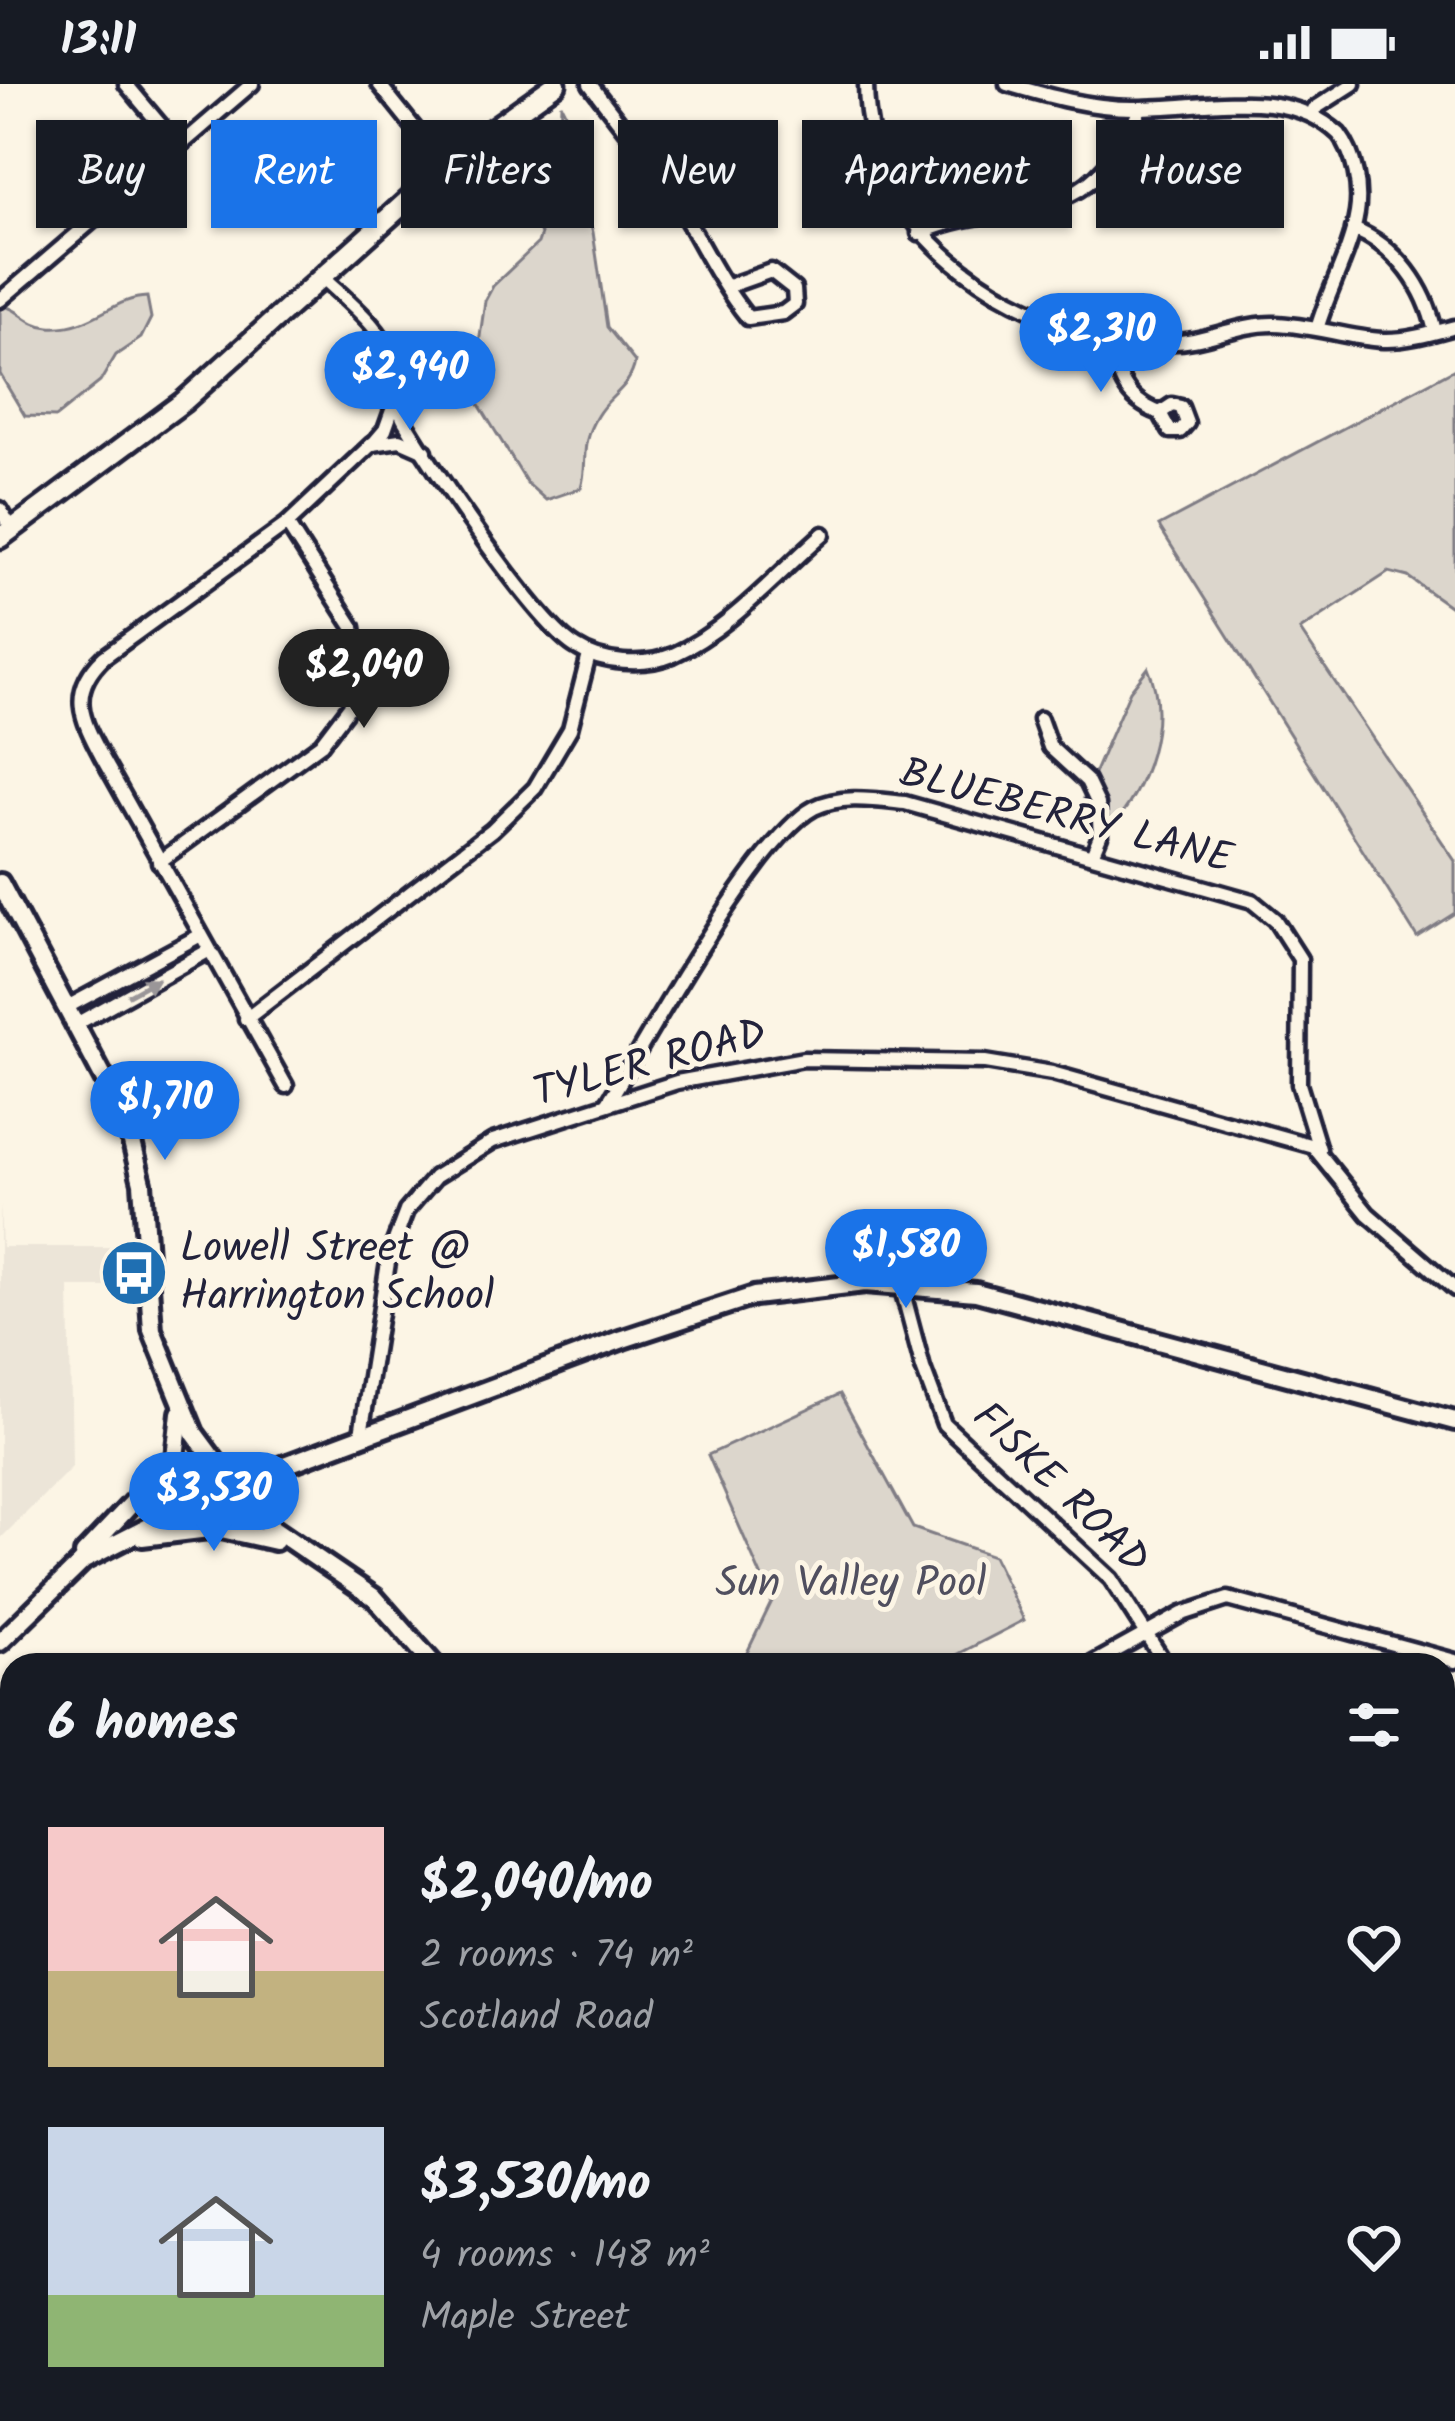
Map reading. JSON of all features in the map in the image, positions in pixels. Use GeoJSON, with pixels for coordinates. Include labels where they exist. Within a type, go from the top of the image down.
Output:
{"type":"FeatureCollection","features":[{"type":"Feature","properties":{"kind":"main road"},"geometry":{"type":"LineString","coordinates":[[507,120],[556,84]]}},
{"type":"Feature","properties":{"kind":"main road"},"geometry":{"type":"LineString","coordinates":[[6,533],[183,402],[401,206]]}},
{"type":"Feature","properties":{"kind":"main road"},"geometry":{"type":"LineString","coordinates":[[0,883],[122,1108],[135,1149],[148,1307],[180,1407],[229,1486],[274,1534],[388,1609],[424,1653]]}},
{"type":"Feature","properties":{"kind":"main road"},"geometry":{"type":"LineString","coordinates":[[72,1569],[96,1552],[229,1486],[361,1434],[754,1296],[865,1283],[976,1292],[1064,1312],[1455,1421]]}},
{"type":"Feature","properties":{"kind":"main road"},"geometry":{"type":"LineString","coordinates":[[0,1642],[175,1457],[180,1407]]}},
{"type":"Feature","properties":{"kind":"main road"},"geometry":{"type":"LineString","coordinates":[[96,1552],[158,1533],[217,1528],[269,1539],[329,1568]]}},
{"type":"Feature","properties":{"kind":"street"},"geometry":{"type":"LineString","coordinates":[[126,84],[156,120]]}},
{"type":"Feature","properties":{"kind":"street"},"geometry":{"type":"LineString","coordinates":[[187,140],[252,84]]}},
{"type":"Feature","properties":{"kind":"street"},"geometry":{"type":"LineString","coordinates":[[379,84],[408,120]]}},
{"type":"Feature","properties":{"kind":"street"},"geometry":{"type":"LineString","coordinates":[[590,84],[669,190],[726,287],[748,318],[783,313],[795,304],[794,289],[771,271],[726,287]]}},
{"type":"Feature","properties":{"kind":"street"},"geometry":{"type":"LineString","coordinates":[[866,84],[870,143],[919,233],[965,277],[1112,338],[1174,343],[1268,323],[1318,326],[1383,340],[1455,327]]}},
{"type":"Feature","properties":{"kind":"street"},"geometry":{"type":"LineString","coordinates":[[1007,84],[1098,107],[1140,109],[1251,92],[1273,94],[1314,109],[1335,128],[1351,157],[1358,192],[1353,229],[1318,326]]}},
{"type":"Feature","properties":{"kind":"street"},"geometry":{"type":"LineString","coordinates":[[1314,109],[1353,84]]}},
{"type":"Feature","properties":{"kind":"street"},"geometry":{"type":"LineString","coordinates":[[919,233],[948,221],[1026,212],[1099,178],[1140,109]]}},
{"type":"Feature","properties":{"kind":"street"},"geometry":{"type":"LineString","coordinates":[[0,300],[84,228]]}},
{"type":"Feature","properties":{"kind":"street"},"geometry":{"type":"LineString","coordinates":[[1353,229],[1377,242],[1414,279],[1435,332]]}},
{"type":"Feature","properties":{"kind":"street"},"geometry":{"type":"LineString","coordinates":[[322,277],[380,335],[395,365],[403,420],[552,628],[589,655],[613,661],[669,657],[710,631],[823,534]]}},
{"type":"Feature","properties":{"kind":"street"},"geometry":{"type":"LineString","coordinates":[[1112,338],[1117,376],[1137,405],[1160,413]]}},
{"type":"Feature","properties":{"kind":"street"},"geometry":{"type":"LineString","coordinates":[[286,1086],[199,936],[80,712],[84,679],[104,657],[287,524],[385,430],[397,396]]}},
{"type":"Feature","properties":{"kind":"street"},"geometry":{"type":"LineString","coordinates":[[372,445],[400,440],[425,451]]}},
{"type":"Feature","properties":{"kind":"street"},"geometry":{"type":"LineString","coordinates":[[0,509],[6,533]]}},
{"type":"Feature","properties":{"kind":"street"},"geometry":{"type":"LineString","coordinates":[[159,862],[321,744],[350,706],[358,670],[353,627],[287,524]]}},
{"type":"Feature","properties":{"kind":"street"},"geometry":{"type":"LineString","coordinates":[[246,1019],[492,830],[535,788],[570,728],[589,655]]}},
{"type":"Feature","properties":{"kind":"street"},"geometry":{"type":"LineString","coordinates":[[1040,719],[1050,748],[1087,782],[1098,804],[1100,836],[1092,855]]}},
{"type":"Feature","properties":{"kind":"street","name":"BLUEBERRY LANE"},"geometry":{"type":"LineString","coordinates":[[607,1105],[763,855],[815,807],[871,799],[905,803],[1252,901],[1289,937],[1300,959],[1299,1084],[1319,1149]]}},
{"type":"Feature","properties":{"kind":"street"},"geometry":{"type":"LineString","coordinates":[[73,1015],[199,936]]}},
{"type":"Feature","properties":{"kind":"street"},"geometry":{"type":"LineString","coordinates":[[73,1015],[208,951]]}},
{"type":"Feature","properties":{"kind":"street","name":"TYLER ROAD"},"geometry":{"type":"LineString","coordinates":[[361,1434],[389,1256],[406,1211],[458,1160],[493,1141],[677,1082],[804,1058],[955,1059],[1052,1073],[1319,1149]]}},
{"type":"Feature","properties":{"kind":"street"},"geometry":{"type":"LineString","coordinates":[[1319,1149],[1368,1214],[1455,1289]]}},
{"type":"Feature","properties":{"kind":"street","name":"FISKE ROAD"},"geometry":{"type":"LineString","coordinates":[[902,1285],[922,1368],[944,1424],[1112,1579],[1159,1653]]}},
{"type":"Feature","properties":{"kind":"street"},"geometry":{"type":"LineString","coordinates":[[1112,1653],[1198,1606],[1238,1600],[1427,1653]]}},
{"type":"Feature","properties":{"kind":"shaded area"},"geometry":{"type":"Polygon","coordinates":[[[0,1205],[2,1247],[128,1247],[130,1287],[69,1287],[72,1467],[0,1539],[0,1205]]]}},
{"type":"Feature","properties":{"kind":"green space"},"geometry":{"type":"Polygon","coordinates":[[[538,228],[592,228],[607,327],[635,362],[629,379],[591,427],[581,488],[546,500],[527,483],[472,393],[485,301],[541,234],[538,228]]]}},
{"type":"Feature","properties":{"kind":"green space"},"geometry":{"type":"Polygon","coordinates":[[[147,297],[151,318],[141,338],[116,355],[100,382],[56,417],[25,416],[0,374],[0,305],[41,326],[64,327],[147,297]]]}},
{"type":"Feature","properties":{"kind":"green space"},"geometry":{"type":"Polygon","coordinates":[[[1455,369],[1455,610],[1408,577],[1389,572],[1300,630],[1455,861],[1455,913],[1417,937],[1159,526],[1455,369]]]}},
{"type":"Feature","properties":{"kind":"green space"},"geometry":{"type":"Polygon","coordinates":[[[1148,668],[1157,709],[1144,775],[1109,829],[1093,825],[1083,809],[1084,797],[1130,691],[1148,668]]]}},
{"type":"Feature","properties":{"kind":"green space","name":"Sun Valley Pool"},"geometry":{"type":"Polygon","coordinates":[[[840,1394],[913,1528],[993,1556],[1024,1620],[960,1653],[747,1653],[772,1601],[708,1455],[840,1394]]]}},
{"type":"Feature","properties":{"kind":"place","name":"Lowell Street @ Harrington School"},"geometry":{"type":"Point","coordinates":[134,1273]}}]}
